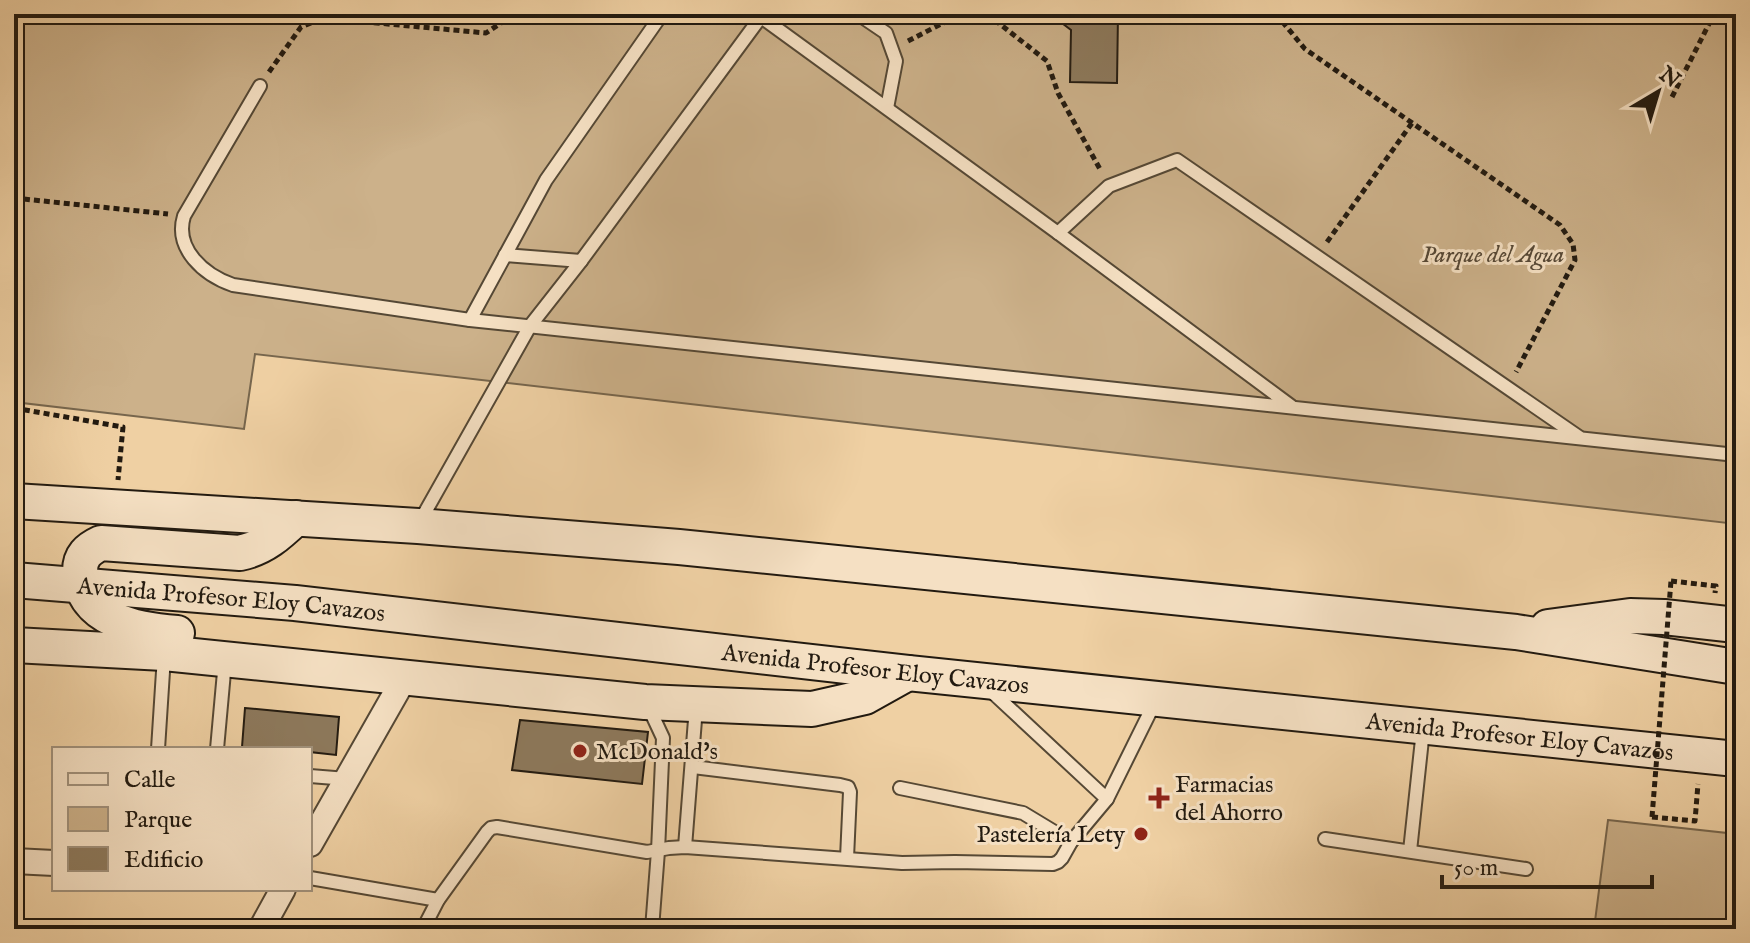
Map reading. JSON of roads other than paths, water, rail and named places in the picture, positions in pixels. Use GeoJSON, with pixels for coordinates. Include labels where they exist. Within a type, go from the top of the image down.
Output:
{"type":"FeatureCollection","features":[{"type":"Feature","properties":{"kind":"main road"},"geometry":{"type":"LineString","coordinates":[[14,501],[418,526],[679,547],[1516,632],[1736,667]]}},
{"type":"Feature","properties":{"kind":"main road"},"geometry":{"type":"LineString","coordinates":[[296,518],[273,540],[252,551],[240,553],[101,543],[85,553],[80,562],[81,585],[99,610],[133,627],[286,641],[315,649],[354,671]]}},
{"type":"Feature","properties":{"kind":"main road","name":"Avenida Profesor Eloy Cavazos"},"geometry":{"type":"LineString","coordinates":[[14,580],[295,603],[908,673],[1736,759]]}},
{"type":"Feature","properties":{"kind":"main road"},"geometry":{"type":"LineString","coordinates":[[1516,632],[1630,616],[1736,625]]}},
{"type":"Feature","properties":{"kind":"main road"},"geometry":{"type":"LineString","coordinates":[[14,645],[225,658],[645,702],[812,709],[865,697],[908,673]]}},
{"type":"Feature","properties":{"kind":"street"},"geometry":{"type":"LineString","coordinates":[[312,841],[405,677]]}},
{"type":"Feature","properties":{"kind":"street"},"geometry":{"type":"LineString","coordinates":[[14,861],[52,863]]}},
{"type":"Feature","properties":{"kind":"street"},"geometry":{"type":"LineString","coordinates":[[261,929],[282,891]]}},
{"type":"Feature","properties":{"kind":"lane"},"geometry":{"type":"LineString","coordinates":[[470,320],[546,180],[662,14]]}},
{"type":"Feature","properties":{"kind":"lane"},"geometry":{"type":"LineString","coordinates":[[858,14],[886,33],[896,61],[887,108]]}},
{"type":"Feature","properties":{"kind":"lane"},"geometry":{"type":"LineString","coordinates":[[418,526],[530,326],[760,15],[1293,408]]}},
{"type":"Feature","properties":{"kind":"lane"},"geometry":{"type":"LineString","coordinates":[[260,86],[184,216],[182,235],[192,258],[220,280],[233,285],[470,320],[1736,455]]}},
{"type":"Feature","properties":{"kind":"lane"},"geometry":{"type":"LineString","coordinates":[[1058,233],[1109,186],[1177,160],[1582,439]]}},
{"type":"Feature","properties":{"kind":"lane"},"geometry":{"type":"LineString","coordinates":[[505,255],[581,261]]}},
{"type":"Feature","properties":{"kind":"lane"},"geometry":{"type":"LineString","coordinates":[[158,747],[164,653]]}},
{"type":"Feature","properties":{"kind":"lane"},"geometry":{"type":"LineString","coordinates":[[217,747],[225,658]]}},
{"type":"Feature","properties":{"kind":"lane"},"geometry":{"type":"LineString","coordinates":[[980,680],[1107,799]]}},
{"type":"Feature","properties":{"kind":"lane"},"geometry":{"type":"LineString","coordinates":[[423,929],[438,900],[491,828],[497,827],[647,852],[685,847],[902,863],[1053,864],[1062,858],[1071,842],[1107,799],[1156,699]]}},
{"type":"Feature","properties":{"kind":"lane"},"geometry":{"type":"LineString","coordinates":[[645,702],[663,738],[652,929]]}},
{"type":"Feature","properties":{"kind":"lane"},"geometry":{"type":"LineString","coordinates":[[685,847],[696,705]]}},
{"type":"Feature","properties":{"kind":"lane"},"geometry":{"type":"LineString","coordinates":[[1410,851],[1423,727]]}},
{"type":"Feature","properties":{"kind":"lane"},"geometry":{"type":"LineString","coordinates":[[693,767],[845,786],[850,792],[847,858]]}},
{"type":"Feature","properties":{"kind":"lane"},"geometry":{"type":"LineString","coordinates":[[312,776],[349,779]]}},
{"type":"Feature","properties":{"kind":"lane"},"geometry":{"type":"LineString","coordinates":[[900,788],[1023,813],[1071,842]]}},
{"type":"Feature","properties":{"kind":"lane"},"geometry":{"type":"LineString","coordinates":[[1325,839],[1526,869]]}},
{"type":"Feature","properties":{"kind":"lane"},"geometry":{"type":"LineString","coordinates":[[312,878],[438,900]]}},
{"type":"Feature","properties":{"kind":"place","name":"McDonald's"},"geometry":{"type":"Point","coordinates":[580,751]}},
{"type":"Feature","properties":{"kind":"place","name":"Farmacias del Ahorro"},"geometry":{"type":"Point","coordinates":[1159,798]}},
{"type":"Feature","properties":{"kind":"place","name":"Pastelería Lety"},"geometry":{"type":"Point","coordinates":[1141,834]}},
{"type":"Feature","properties":{"kind":"park label","name":"Parque del Agua"},"geometry":{"type":"Point","coordinates":[1493,254]}}]}
